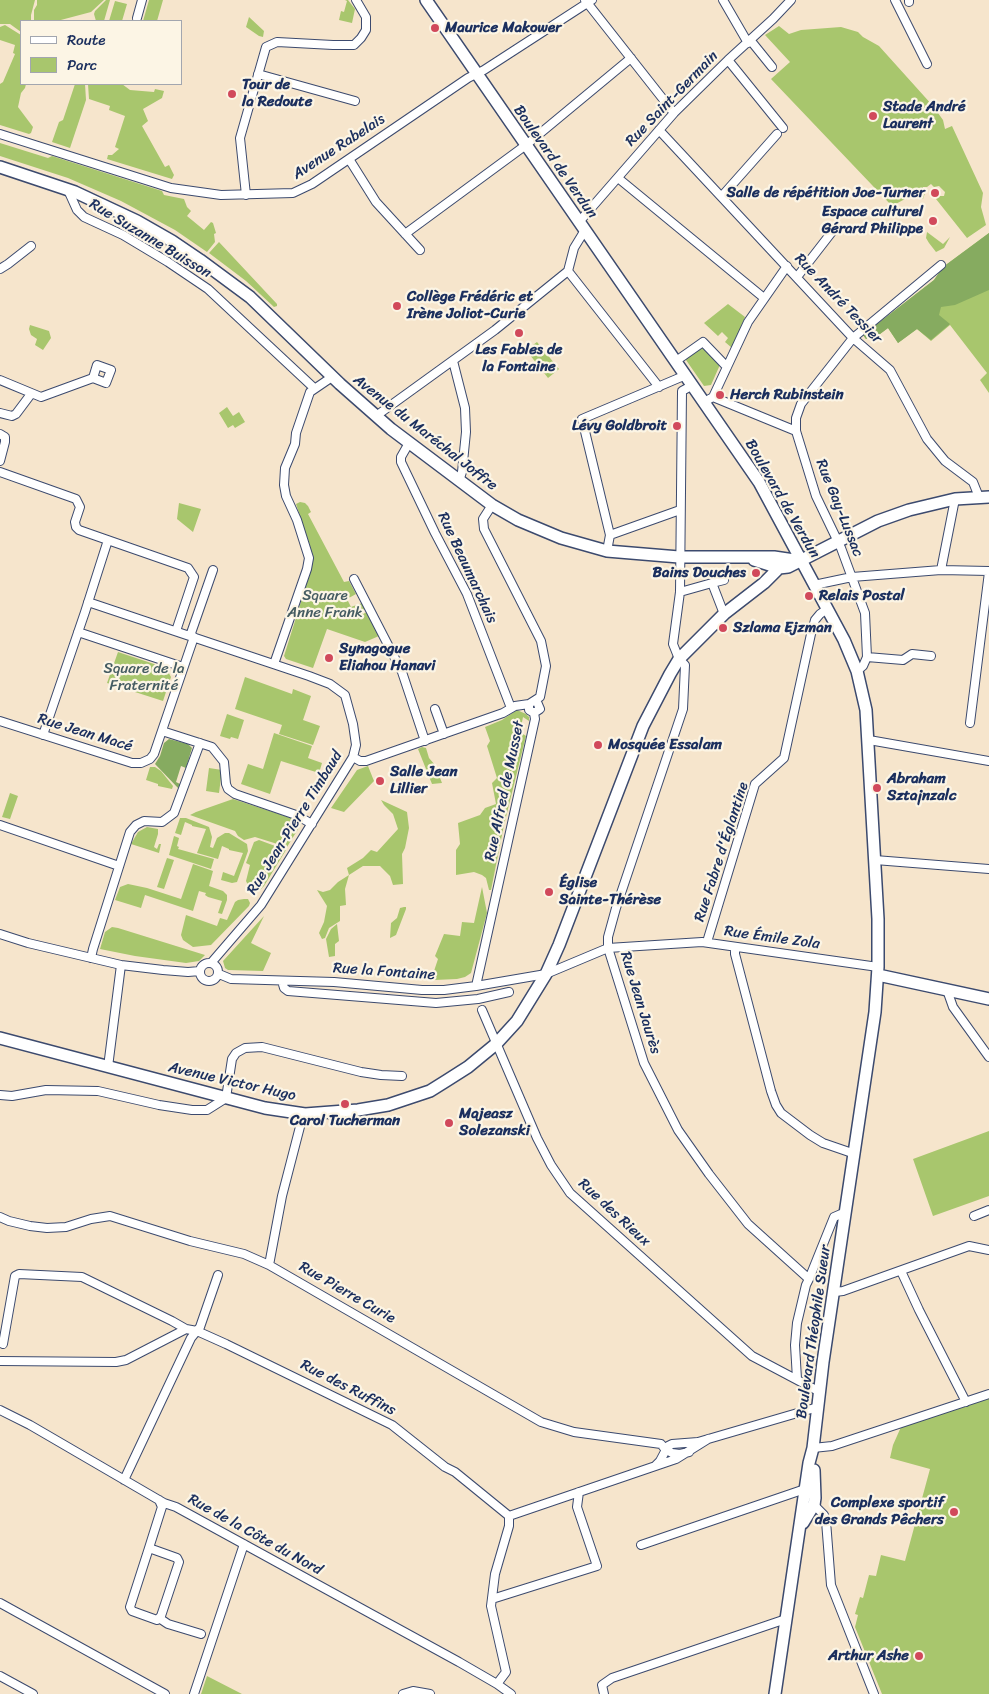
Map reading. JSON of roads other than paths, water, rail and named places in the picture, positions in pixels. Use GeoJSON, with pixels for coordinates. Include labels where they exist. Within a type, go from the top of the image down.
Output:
{"type":"FeatureCollection","features":[{"type":"Feature","properties":{"kind":"main road","name":"Boulevard de Verdun"},"geometry":{"type":"LineString","coordinates":[[426,0],[692,385],[709,399],[759,482],[844,640],[857,671],[866,710],[869,740],[878,971],[874,1022],[855,1154]]}},
{"type":"Feature","properties":{"kind":"main road","name":"Avenue du Maréchal Joffre"},"geometry":{"type":"LineString","coordinates":[[0,166],[68,190],[137,221],[202,260],[250,298],[332,377],[376,416],[492,505],[518,520],[561,538],[607,551],[679,557],[774,557],[801,561]]}},
{"type":"Feature","properties":{"kind":"main road"},"geometry":{"type":"LineString","coordinates":[[748,558],[779,568],[788,567],[878,521],[910,510],[955,499],[984,497]]}},
{"type":"Feature","properties":{"kind":"main road","name":"Avenue Victor Hugo"},"geometry":{"type":"LineString","coordinates":[[0,1038],[264,1108],[305,1114],[358,1110],[388,1105],[430,1091],[468,1067],[496,1044],[516,1021],[546,974],[556,953],[650,711],[682,662],[709,629],[779,568]]}},
{"type":"Feature","properties":{"kind":"main road"},"geometry":{"type":"LineString","coordinates":[[878,971],[947,990],[989,999]]}},
{"type":"Feature","properties":{"kind":"main road","name":"Boulevard Théophile Sueur"},"geometry":{"type":"LineString","coordinates":[[800,1526],[814,1504],[813,1451],[818,1407],[855,1154]]}},
{"type":"Feature","properties":{"kind":"main road","name":"Boulevard Théophile Sueur"},"geometry":{"type":"LineString","coordinates":[[775,1694],[809,1463],[813,1451]]}},
{"type":"Feature","properties":{"kind":"street"},"geometry":{"type":"LineString","coordinates":[[137,18],[142,0]]}},
{"type":"Feature","properties":{"kind":"street"},"geometry":{"type":"LineString","coordinates":[[246,195],[240,138],[266,47],[277,42],[333,45],[354,44],[366,30],[366,16],[356,0]]}},
{"type":"Feature","properties":{"kind":"street"},"geometry":{"type":"LineString","coordinates":[[723,0],[749,42],[772,67]]}},
{"type":"Feature","properties":{"kind":"street","name":"Rue Saint-Germain"},"geometry":{"type":"LineString","coordinates":[[568,270],[582,226],[618,178],[674,113],[791,0]]}},
{"type":"Feature","properties":{"kind":"street"},"geometry":{"type":"LineString","coordinates":[[895,0],[927,64]]}},
{"type":"Feature","properties":{"kind":"street"},"geometry":{"type":"LineString","coordinates":[[588,1],[674,113]]}},
{"type":"Feature","properties":{"kind":"street","name":"Avenue Rabelais"},"geometry":{"type":"LineString","coordinates":[[0,134],[171,188],[221,195],[293,193],[312,184],[468,78],[588,1]]}},
{"type":"Feature","properties":{"kind":"street"},"geometry":{"type":"LineString","coordinates":[[405,234],[526,145],[631,58]]}},
{"type":"Feature","properties":{"kind":"street"},"geometry":{"type":"LineString","coordinates":[[728,60],[783,128]]}},
{"type":"Feature","properties":{"kind":"street"},"geometry":{"type":"LineString","coordinates":[[258,74],[355,101]]}},
{"type":"Feature","properties":{"kind":"street","name":"Rue André Tessier"},"geometry":{"type":"LineString","coordinates":[[659,130],[853,338],[890,370],[927,440],[945,462],[973,482],[984,497]]}},
{"type":"Feature","properties":{"kind":"street"},"geometry":{"type":"LineString","coordinates":[[722,196],[777,134]]}},
{"type":"Feature","properties":{"kind":"street"},"geometry":{"type":"LineString","coordinates":[[349,159],[376,202],[420,250]]}},
{"type":"Feature","properties":{"kind":"street"},"geometry":{"type":"LineString","coordinates":[[618,178],[764,298]]}},
{"type":"Feature","properties":{"kind":"street","name":"Rue Suzanne Buisson"},"geometry":{"type":"LineString","coordinates":[[68,190],[77,210],[84,218],[123,236],[168,262],[208,289],[314,388]]}},
{"type":"Feature","properties":{"kind":"street"},"geometry":{"type":"LineString","coordinates":[[797,277],[835,228]]}},
{"type":"Feature","properties":{"kind":"street"},"geometry":{"type":"LineString","coordinates":[[0,269],[31,246]]}},
{"type":"Feature","properties":{"kind":"street","name":"Rue Gay-Lussac"},"geometry":{"type":"LineString","coordinates":[[867,656],[865,613],[838,542],[816,496],[796,431],[796,418],[801,404],[853,338],[941,265]]}},
{"type":"Feature","properties":{"kind":"street"},"geometry":{"type":"LineString","coordinates":[[787,266],[748,322],[727,367],[709,399],[796,431]]}},
{"type":"Feature","properties":{"kind":"street"},"geometry":{"type":"LineString","coordinates":[[376,416],[496,330],[568,270],[659,388]]}},
{"type":"Feature","properties":{"kind":"street"},"geometry":{"type":"LineString","coordinates":[[676,361],[702,342],[727,367]]}},
{"type":"Feature","properties":{"kind":"street"},"geometry":{"type":"LineString","coordinates":[[453,361],[465,408],[466,432],[462,472],[459,480]]}},
{"type":"Feature","properties":{"kind":"street"},"geometry":{"type":"LineString","coordinates":[[607,551],[610,535],[582,419],[686,375]]}},
{"type":"Feature","properties":{"kind":"street"},"geometry":{"type":"LineString","coordinates":[[274,664],[309,558],[300,526],[286,496],[284,485],[285,468],[295,444],[296,433],[310,392],[332,377]]}},
{"type":"Feature","properties":{"kind":"street"},"geometry":{"type":"LineString","coordinates":[[0,380],[41,397],[93,378]]}},
{"type":"Feature","properties":{"kind":"street"},"geometry":{"type":"LineString","coordinates":[[668,383],[682,391],[692,385]]}},
{"type":"Feature","properties":{"kind":"street","name":"Rue Jean Jaurès"},"geometry":{"type":"LineString","coordinates":[[682,391],[680,592],[674,644],[682,662],[683,709],[616,908],[608,937],[608,948],[644,1063],[678,1130],[748,1224],[809,1279]]}},
{"type":"Feature","properties":{"kind":"street"},"geometry":{"type":"LineString","coordinates":[[0,412],[12,416],[16,414],[31,394]]}},
{"type":"Feature","properties":{"kind":"street"},"geometry":{"type":"LineString","coordinates":[[0,434],[5,437],[5,442],[0,461]]}},
{"type":"Feature","properties":{"kind":"street","name":"Rue Beaumarchais"},"geometry":{"type":"LineString","coordinates":[[409,443],[401,457],[401,462],[467,594],[511,708]]}},
{"type":"Feature","properties":{"kind":"street"},"geometry":{"type":"LineString","coordinates":[[0,472],[76,498],[80,507],[75,522],[79,530],[188,568],[194,577],[176,631]]}},
{"type":"Feature","properties":{"kind":"street"},"geometry":{"type":"LineString","coordinates":[[942,570],[955,499]]}},
{"type":"Feature","properties":{"kind":"street"},"geometry":{"type":"LineString","coordinates":[[353,757],[360,761],[366,761],[503,713],[515,706],[532,702],[540,696],[546,666],[541,641],[484,530],[483,519],[492,505]]}},
{"type":"Feature","properties":{"kind":"street"},"geometry":{"type":"LineString","coordinates":[[610,535],[680,510]]}},
{"type":"Feature","properties":{"kind":"street"},"geometry":{"type":"LineString","coordinates":[[44,735],[108,540]]}},
{"type":"Feature","properties":{"kind":"street"},"geometry":{"type":"LineString","coordinates":[[213,570],[162,731],[212,747],[224,762],[226,784],[228,789],[235,794],[296,815],[312,824]]}},
{"type":"Feature","properties":{"kind":"street"},"geometry":{"type":"LineString","coordinates":[[814,585],[852,577],[942,570],[989,572],[970,723]]}},
{"type":"Feature","properties":{"kind":"street"},"geometry":{"type":"LineString","coordinates":[[354,579],[402,672],[426,741]]}},
{"type":"Feature","properties":{"kind":"street"},"geometry":{"type":"LineString","coordinates":[[680,592],[724,580]]}},
{"type":"Feature","properties":{"kind":"street"},"geometry":{"type":"LineString","coordinates":[[712,583],[724,614]]}},
{"type":"Feature","properties":{"kind":"street","name":"Rue Jean-Pierre Timbaud"},"geometry":{"type":"LineString","coordinates":[[88,602],[330,684],[345,695],[356,744],[353,757],[261,905],[211,963]]}},
{"type":"Feature","properties":{"kind":"street","name":"Rue Fabre d'Églantine"},"geometry":{"type":"LineString","coordinates":[[707,942],[755,784],[784,758],[810,634],[815,620],[827,609]]}},
{"type":"Feature","properties":{"kind":"street"},"geometry":{"type":"LineString","coordinates":[[78,632],[183,666]]}},
{"type":"Feature","properties":{"kind":"street"},"geometry":{"type":"LineString","coordinates":[[857,671],[863,666],[867,656],[903,660],[912,654],[931,656]]}},
{"type":"Feature","properties":{"kind":"street"},"geometry":{"type":"LineString","coordinates":[[672,676],[684,690]]}},
{"type":"Feature","properties":{"kind":"street","name":"Rue Alfred de Musset"},"geometry":{"type":"LineString","coordinates":[[476,986],[535,719],[534,713],[540,709],[538,702],[532,702]]}},
{"type":"Feature","properties":{"kind":"street"},"geometry":{"type":"LineString","coordinates":[[435,709],[444,734]]}},
{"type":"Feature","properties":{"kind":"street","name":"Rue Jean Macé"},"geometry":{"type":"LineString","coordinates":[[0,721],[132,762],[141,763],[150,760],[154,754],[162,731]]}},
{"type":"Feature","properties":{"kind":"street"},"geometry":{"type":"LineString","coordinates":[[869,740],[989,761]]}},
{"type":"Feature","properties":{"kind":"street"},"geometry":{"type":"LineString","coordinates":[[91,958],[130,832],[136,825],[144,821],[162,822],[174,813],[200,743]]}},
{"type":"Feature","properties":{"kind":"street"},"geometry":{"type":"LineString","coordinates":[[0,825],[120,866]]}},
{"type":"Feature","properties":{"kind":"street"},"geometry":{"type":"LineString","coordinates":[[875,860],[989,869]]}},
{"type":"Feature","properties":{"kind":"street"},"geometry":{"type":"LineString","coordinates":[[0,934],[28,943],[121,964],[172,971],[200,971]]}},
{"type":"Feature","properties":{"kind":"street","name":"Rue Émile Zola"},"geometry":{"type":"LineString","coordinates":[[546,974],[608,948],[707,942],[878,971]]}},
{"type":"Feature","properties":{"kind":"street"},"geometry":{"type":"LineString","coordinates":[[735,947],[735,954],[776,1105],[781,1113],[810,1135],[823,1143],[855,1154]]}},
{"type":"Feature","properties":{"kind":"street"},"geometry":{"type":"LineString","coordinates":[[211,963],[217,967],[219,974],[215,980],[208,982],[202,978],[200,971],[204,965],[211,963]]}},
{"type":"Feature","properties":{"kind":"street"},"geometry":{"type":"LineString","coordinates":[[108,1067],[121,964]]}},
{"type":"Feature","properties":{"kind":"street","name":"Rue la Fontaine"},"geometry":{"type":"LineString","coordinates":[[219,974],[231,979],[334,982],[422,990],[444,990],[546,974]]}},
{"type":"Feature","properties":{"kind":"street"},"geometry":{"type":"LineString","coordinates":[[282,981],[284,988],[288,991],[436,1002],[478,999],[509,992]]}},
{"type":"Feature","properties":{"kind":"street"},"geometry":{"type":"LineString","coordinates":[[947,990],[952,1007],[989,1057]]}},
{"type":"Feature","properties":{"kind":"street","name":"Rue des Rieux"},"geometry":{"type":"LineString","coordinates":[[482,1010],[538,1138],[570,1193],[752,1356],[820,1392]]}},
{"type":"Feature","properties":{"kind":"street"},"geometry":{"type":"LineString","coordinates":[[0,1095],[12,1096],[46,1090],[98,1091],[159,1105],[192,1110],[208,1110],[226,1098],[232,1059],[236,1053],[245,1048],[262,1047],[361,1072],[381,1076],[402,1076]]}},
{"type":"Feature","properties":{"kind":"street"},"geometry":{"type":"LineString","coordinates":[[269,1265],[282,1196],[302,1119],[305,1114]]}},
{"type":"Feature","properties":{"kind":"street"},"geometry":{"type":"LineString","coordinates":[[974,1216],[989,1210]]}},
{"type":"Feature","properties":{"kind":"street"},"geometry":{"type":"LineString","coordinates":[[797,1379],[797,1323],[806,1285],[834,1217],[846,1214]]}},
{"type":"Feature","properties":{"kind":"street","name":"Rue Pierre Curie"},"geometry":{"type":"LineString","coordinates":[[0,1217],[9,1222],[47,1228],[66,1226],[110,1216],[244,1254],[269,1265],[434,1359],[536,1420],[574,1432],[661,1444],[672,1453],[689,1452]]}},
{"type":"Feature","properties":{"kind":"street"},"geometry":{"type":"LineString","coordinates":[[835,1292],[842,1292],[969,1246],[989,1250]]}},
{"type":"Feature","properties":{"kind":"street"},"geometry":{"type":"LineString","coordinates":[[901,1271],[966,1402]]}},
{"type":"Feature","properties":{"kind":"street"},"geometry":{"type":"LineString","coordinates":[[3,1344],[15,1276],[20,1274],[82,1278],[172,1321],[186,1330]]}},
{"type":"Feature","properties":{"kind":"street"},"geometry":{"type":"LineString","coordinates":[[124,1480],[191,1338],[197,1332],[218,1275]]}},
{"type":"Feature","properties":{"kind":"street"},"geometry":{"type":"LineString","coordinates":[[0,1361],[116,1362],[126,1360],[186,1330]]}},
{"type":"Feature","properties":{"kind":"street","name":"Rue des Ruffins"},"geometry":{"type":"LineString","coordinates":[[186,1330],[197,1332],[226,1344],[392,1424],[509,1516]]}},
{"type":"Feature","properties":{"kind":"street"},"geometry":{"type":"LineString","coordinates":[[813,1451],[989,1394]]}},
{"type":"Feature","properties":{"kind":"street"},"geometry":{"type":"LineString","coordinates":[[653,1467],[660,1461],[665,1449],[672,1444],[698,1442],[818,1407]]}},
{"type":"Feature","properties":{"kind":"street","name":"Rue de la Côte du Nord"},"geometry":{"type":"LineString","coordinates":[[0,1410],[30,1425],[159,1500],[176,1507],[498,1684]]}},
{"type":"Feature","properties":{"kind":"street"},"geometry":{"type":"LineString","coordinates":[[511,1694],[498,1684],[506,1672],[491,1606],[495,1574],[509,1526],[509,1516],[676,1459],[708,1439]]}},
{"type":"Feature","properties":{"kind":"street"},"geometry":{"type":"LineString","coordinates":[[641,1545],[805,1489]]}},
{"type":"Feature","properties":{"kind":"street"},"geometry":{"type":"LineString","coordinates":[[492,1599],[597,1566],[577,1507],[579,1492]]}},
{"type":"Feature","properties":{"kind":"street"},"geometry":{"type":"LineString","coordinates":[[159,1500],[162,1507],[130,1607],[132,1611],[157,1620],[159,1618],[168,1624],[201,1634]]}},
{"type":"Feature","properties":{"kind":"street"},"geometry":{"type":"LineString","coordinates":[[814,1504],[824,1515],[826,1521],[831,1585],[874,1694]]}},
{"type":"Feature","properties":{"kind":"street"},"geometry":{"type":"LineString","coordinates":[[808,1516],[826,1521]]}},
{"type":"Feature","properties":{"kind":"street"},"geometry":{"type":"LineString","coordinates":[[194,1694],[244,1544]]}},
{"type":"Feature","properties":{"kind":"street"},"geometry":{"type":"LineString","coordinates":[[149,1548],[177,1558],[179,1562],[159,1618]]}},
{"type":"Feature","properties":{"kind":"street"},"geometry":{"type":"LineString","coordinates":[[0,1603],[165,1694]]}},
{"type":"Feature","properties":{"kind":"street"},"geometry":{"type":"LineString","coordinates":[[604,1694],[602,1685],[612,1678],[786,1620]]}},
{"type":"Feature","properties":{"kind":"street"},"geometry":{"type":"LineString","coordinates":[[0,1676],[33,1694]]}},
{"type":"Feature","properties":{"kind":"street"},"geometry":{"type":"LineString","coordinates":[[403,1694],[413,1691],[430,1694]]}},
{"type":"Feature","properties":{"kind":"place","name":"Maurice Makower"},"geometry":{"type":"Point","coordinates":[435,28]}},
{"type":"Feature","properties":{"kind":"place","name":"Tour de la Redoute"},"geometry":{"type":"Point","coordinates":[232,94]}},
{"type":"Feature","properties":{"kind":"place","name":"Stade André Laurent"},"geometry":{"type":"Point","coordinates":[873,116]}},
{"type":"Feature","properties":{"kind":"place","name":"Salle de répétition Joe-Turner"},"geometry":{"type":"Point","coordinates":[935,193]}},
{"type":"Feature","properties":{"kind":"place","name":"Espace culturel Gérard Philippe"},"geometry":{"type":"Point","coordinates":[933,221]}},
{"type":"Feature","properties":{"kind":"place","name":"Collège Frédéric et Irène Joliot-Curie"},"geometry":{"type":"Point","coordinates":[397,306]}},
{"type":"Feature","properties":{"kind":"place","name":"Les Fables de la Fontaine"},"geometry":{"type":"Point","coordinates":[519,333]}},
{"type":"Feature","properties":{"kind":"place","name":"Herch Rubinstein"},"geometry":{"type":"Point","coordinates":[720,395]}},
{"type":"Feature","properties":{"kind":"place","name":"Lévy Goldbroit"},"geometry":{"type":"Point","coordinates":[677,426]}},
{"type":"Feature","properties":{"kind":"place","name":"Bains Douches"},"geometry":{"type":"Point","coordinates":[756,573]}},
{"type":"Feature","properties":{"kind":"place","name":"Relais Postal"},"geometry":{"type":"Point","coordinates":[809,596]}},
{"type":"Feature","properties":{"kind":"place","name":"Szlama Ejzman"},"geometry":{"type":"Point","coordinates":[723,628]}},
{"type":"Feature","properties":{"kind":"place","name":"Synagogue Eliahou Hanavi"},"geometry":{"type":"Point","coordinates":[329,658]}},
{"type":"Feature","properties":{"kind":"place","name":"Mosquée Essalam"},"geometry":{"type":"Point","coordinates":[598,745]}},
{"type":"Feature","properties":{"kind":"place","name":"Salle Jean Lillier"},"geometry":{"type":"Point","coordinates":[380,781]}},
{"type":"Feature","properties":{"kind":"place","name":"Abraham Sztajnzalc"},"geometry":{"type":"Point","coordinates":[877,788]}},
{"type":"Feature","properties":{"kind":"place","name":"Église Sainte-Thérèse"},"geometry":{"type":"Point","coordinates":[549,892]}},
{"type":"Feature","properties":{"kind":"place","name":"Carol Tucherman"},"geometry":{"type":"Point","coordinates":[345,1104]}},
{"type":"Feature","properties":{"kind":"place","name":"Majeasz Solezanski"},"geometry":{"type":"Point","coordinates":[449,1123]}},
{"type":"Feature","properties":{"kind":"place","name":"Complexe sportif des Grands Pêchers"},"geometry":{"type":"Point","coordinates":[954,1512]}},
{"type":"Feature","properties":{"kind":"place","name":"Arthur Ashe"},"geometry":{"type":"Point","coordinates":[919,1656]}},
{"type":"Feature","properties":{"kind":"park label","name":"Square Anne Frank"},"geometry":{"type":"Point","coordinates":[325,604]}},
{"type":"Feature","properties":{"kind":"park label","name":"Square de la Fraternité"},"geometry":{"type":"Point","coordinates":[144,678]}}]}
